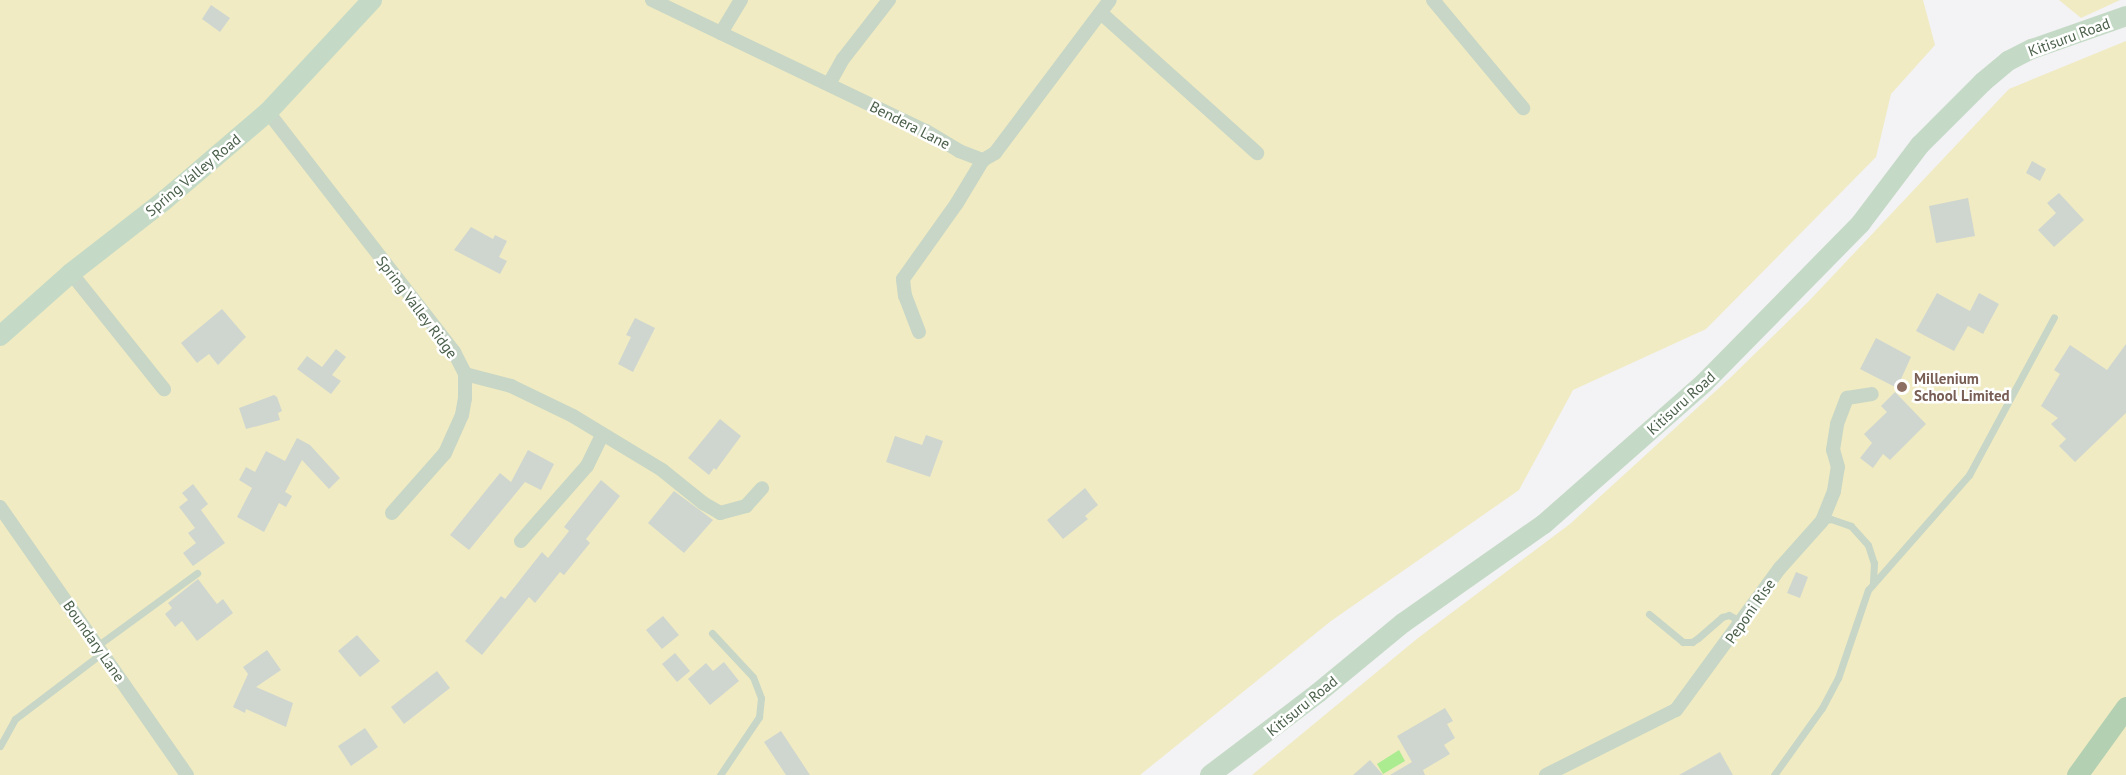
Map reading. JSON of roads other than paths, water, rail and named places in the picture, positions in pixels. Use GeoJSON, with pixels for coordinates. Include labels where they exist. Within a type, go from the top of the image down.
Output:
{"type":"FeatureCollection","features":[{"type":"Feature","properties":{"kind":"main road"},"geometry":{"type":"LineString","coordinates":[[2077,775],[2126,708]]}},
{"type":"Feature","properties":{"kind":"street","name":"Spring Valley Road"},"geometry":{"type":"LineString","coordinates":[[0,336],[71,273],[166,199],[268,112],[372,0]]}},
{"type":"Feature","properties":{"kind":"street","name":"Bendera Lane"},"geometry":{"type":"LineString","coordinates":[[652,0],[926,131],[959,151],[983,160]]}},
{"type":"Feature","properties":{"kind":"street"},"geometry":{"type":"LineString","coordinates":[[721,33],[741,0]]}},
{"type":"Feature","properties":{"kind":"street"},"geometry":{"type":"LineString","coordinates":[[829,84],[843,59],[889,0]]}},
{"type":"Feature","properties":{"kind":"street"},"geometry":{"type":"LineString","coordinates":[[919,332],[905,296],[903,279],[957,203],[983,160],[995,153],[1110,0]]}},
{"type":"Feature","properties":{"kind":"street"},"geometry":{"type":"LineString","coordinates":[[1433,0],[1523,108]]}},
{"type":"Feature","properties":{"kind":"street"},"geometry":{"type":"LineString","coordinates":[[1101,13],[1257,153]]}},
{"type":"Feature","properties":{"kind":"street","name":"Kitisuru Road"},"geometry":{"type":"LineString","coordinates":[[1210,775],[1300,708],[1403,623],[1544,524],[1704,383],[1861,223],[1920,145],[1983,82],[2008,61],[2032,49],[2126,16]]}},
{"type":"Feature","properties":{"kind":"street","name":"Spring Valley Ridge"},"geometry":{"type":"LineString","coordinates":[[268,112],[454,352],[465,374],[462,415],[445,453],[392,513]]}},
{"type":"Feature","properties":{"kind":"street"},"geometry":{"type":"LineString","coordinates":[[71,273],[164,389]]}},
{"type":"Feature","properties":{"kind":"street"},"geometry":{"type":"LineString","coordinates":[[465,374],[511,386],[573,416],[662,470],[703,503],[720,513],[746,506],[762,488]]}},
{"type":"Feature","properties":{"kind":"street","name":"Peponi Rise"},"geometry":{"type":"LineString","coordinates":[[1546,775],[1676,710],[1780,568],[1822,521],[1834,491],[1838,467],[1833,450],[1837,424],[1847,398],[1872,394]]}},
{"type":"Feature","properties":{"kind":"street"},"geometry":{"type":"LineString","coordinates":[[521,541],[587,466],[602,435]]}},
{"type":"Feature","properties":{"kind":"street","name":"Boundary Lane"},"geometry":{"type":"LineString","coordinates":[[0,507],[187,775]]}},
{"type":"Feature","properties":{"kind":"lane"},"geometry":{"type":"LineString","coordinates":[[1873,583],[1969,475],[2054,317]]}},
{"type":"Feature","properties":{"kind":"lane"},"geometry":{"type":"LineString","coordinates":[[1774,775],[1822,708],[1838,678],[1873,583],[1874,563],[1868,545],[1851,526],[1831,519],[1822,521]]}},
{"type":"Feature","properties":{"kind":"lane"},"geometry":{"type":"LineString","coordinates":[[0,746],[15,719],[99,649],[197,573]]}},
{"type":"Feature","properties":{"kind":"lane"},"geometry":{"type":"LineString","coordinates":[[1649,614],[1683,642],[1692,642],[1722,617],[1730,615],[1742,621]]}},
{"type":"Feature","properties":{"kind":"lane"},"geometry":{"type":"LineString","coordinates":[[712,633],[753,677],[761,698],[759,717],[720,775]]}},
{"type":"Feature","properties":{"kind":"place","name":"Millenium School Limited"},"geometry":{"type":"Point","coordinates":[1902,387]}}]}
